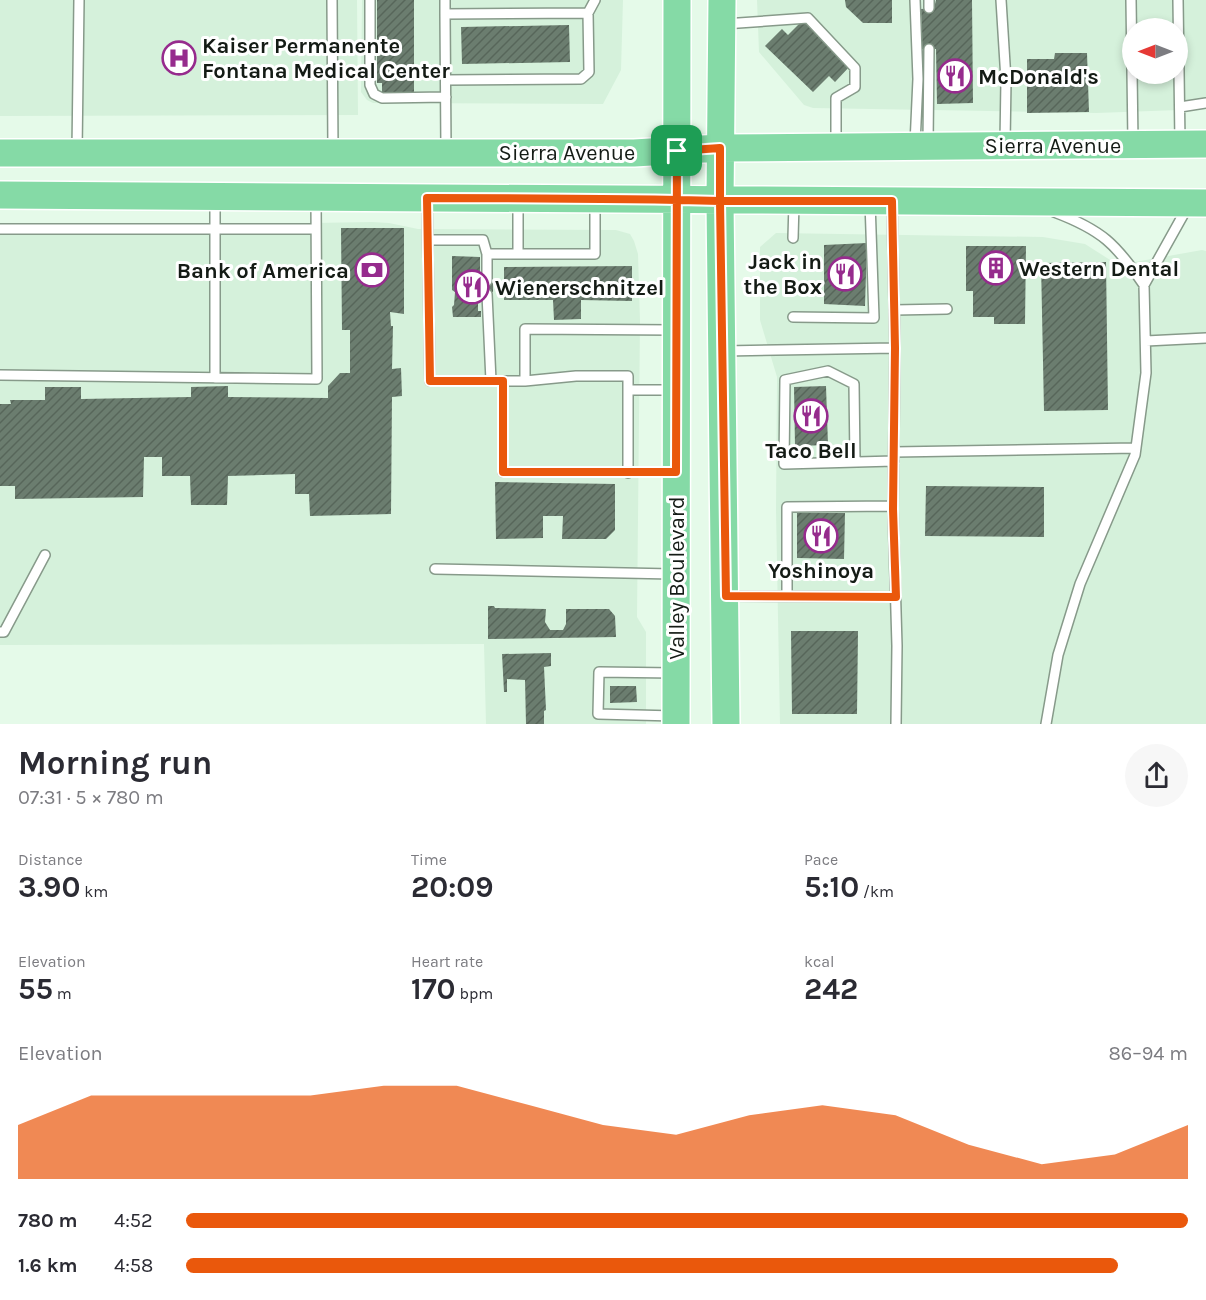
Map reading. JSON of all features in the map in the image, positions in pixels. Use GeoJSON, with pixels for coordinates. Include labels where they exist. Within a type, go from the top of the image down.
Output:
{"type":"FeatureCollection","features":[{"type":"Feature","properties":{"kind":"main road","name":"Valley Boulevard"},"geometry":{"type":"LineString","coordinates":[[676,720],[677,0]]}},
{"type":"Feature","properties":{"kind":"main road"},"geometry":{"type":"LineString","coordinates":[[722,12],[720,201],[726,724]]}},
{"type":"Feature","properties":{"kind":"main road","name":"Sierra Avenue"},"geometry":{"type":"LineString","coordinates":[[0,153],[446,153],[1193,144]]}},
{"type":"Feature","properties":{"kind":"main road","name":"Sierra Avenue"},"geometry":{"type":"LineString","coordinates":[[0,195],[1198,203]]}},
{"type":"Feature","properties":{"kind":"lane"},"geometry":{"type":"LineString","coordinates":[[77,154],[79,0]]}},
{"type":"Feature","properties":{"kind":"lane"},"geometry":{"type":"LineString","coordinates":[[332,0],[333,153]]}},
{"type":"Feature","properties":{"kind":"lane"},"geometry":{"type":"LineString","coordinates":[[370,0],[370,85],[374,94],[382,98],[446,97]]}},
{"type":"Feature","properties":{"kind":"lane"},"geometry":{"type":"LineString","coordinates":[[445,0],[446,153]]}},
{"type":"Feature","properties":{"kind":"lane"},"geometry":{"type":"LineString","coordinates":[[446,80],[581,79],[589,72],[588,13],[595,0]]}},
{"type":"Feature","properties":{"kind":"lane"},"geometry":{"type":"LineString","coordinates":[[915,0],[922,146]]}},
{"type":"Feature","properties":{"kind":"lane"},"geometry":{"type":"LineString","coordinates":[[1001,0],[1006,80],[1005,145]]}},
{"type":"Feature","properties":{"kind":"lane"},"geometry":{"type":"LineString","coordinates":[[1131,0],[1133,144]]}},
{"type":"Feature","properties":{"kind":"lane"},"geometry":{"type":"LineString","coordinates":[[1178,0],[1180,107],[1193,144]]}},
{"type":"Feature","properties":{"kind":"lane"},"geometry":{"type":"LineString","coordinates":[[722,12],[808,18],[855,68],[855,87],[836,98],[836,147]]}},
{"type":"Feature","properties":{"kind":"lane"},"geometry":{"type":"LineString","coordinates":[[445,14],[588,13]]}},
{"type":"Feature","properties":{"kind":"lane"},"geometry":{"type":"LineString","coordinates":[[922,146],[929,49]]}},
{"type":"Feature","properties":{"kind":"lane"},"geometry":{"type":"LineString","coordinates":[[1180,107],[1206,103]]}},
{"type":"Feature","properties":{"kind":"lane"},"geometry":{"type":"LineString","coordinates":[[215,196],[215,378]]}},
{"type":"Feature","properties":{"kind":"lane"},"geometry":{"type":"LineString","coordinates":[[0,375],[317,379],[316,197]]}},
{"type":"Feature","properties":{"kind":"lane"},"geometry":{"type":"LineString","coordinates":[[427,198],[430,381],[525,381],[576,376],[628,376],[628,473]]}},
{"type":"Feature","properties":{"kind":"lane"},"geometry":{"type":"LineString","coordinates":[[518,198],[518,254]]}},
{"type":"Feature","properties":{"kind":"lane"},"geometry":{"type":"LineString","coordinates":[[488,254],[595,254],[595,198]]}},
{"type":"Feature","properties":{"kind":"lane"},"geometry":{"type":"LineString","coordinates":[[793,238],[794,201]]}},
{"type":"Feature","properties":{"kind":"lane"},"geometry":{"type":"LineString","coordinates":[[881,201],[894,310],[893,506],[897,646],[896,724]]}},
{"type":"Feature","properties":{"kind":"lane"},"geometry":{"type":"LineString","coordinates":[[793,317],[873,318],[881,201]]}},
{"type":"Feature","properties":{"kind":"lane"},"geometry":{"type":"LineString","coordinates":[[1029,202],[1073,219],[1106,238],[1125,256],[1144,285],[1146,341],[1146,373],[1135,455],[1080,584],[1058,655],[1046,724]]}},
{"type":"Feature","properties":{"kind":"lane"},"geometry":{"type":"LineString","coordinates":[[1144,285],[1198,203]]}},
{"type":"Feature","properties":{"kind":"lane"},"geometry":{"type":"LineString","coordinates":[[0,229],[316,229]]}},
{"type":"Feature","properties":{"kind":"lane"},"geometry":{"type":"LineString","coordinates":[[428,240],[483,240],[488,254],[488,281]]}},
{"type":"Feature","properties":{"kind":"lane"},"geometry":{"type":"LineString","coordinates":[[488,294],[491,381]]}},
{"type":"Feature","properties":{"kind":"lane"},"geometry":{"type":"LineString","coordinates":[[894,310],[947,309]]}},
{"type":"Feature","properties":{"kind":"lane"},"geometry":{"type":"LineString","coordinates":[[525,381],[525,329],[677,330]]}},
{"type":"Feature","properties":{"kind":"lane"},"geometry":{"type":"LineString","coordinates":[[1146,341],[1206,338]]}},
{"type":"Feature","properties":{"kind":"lane"},"geometry":{"type":"LineString","coordinates":[[722,351],[895,348]]}},
{"type":"Feature","properties":{"kind":"lane"},"geometry":{"type":"LineString","coordinates":[[855,461],[854,384],[828,371],[785,380],[784,464],[855,461],[894,456],[1136,448]]}},
{"type":"Feature","properties":{"kind":"lane"},"geometry":{"type":"LineString","coordinates":[[503,381],[503,472],[676,472]]}},
{"type":"Feature","properties":{"kind":"lane"},"geometry":{"type":"LineString","coordinates":[[628,390],[677,390]]}},
{"type":"Feature","properties":{"kind":"lane"},"geometry":{"type":"LineString","coordinates":[[787,596],[787,507],[893,506]]}},
{"type":"Feature","properties":{"kind":"lane"},"geometry":{"type":"LineString","coordinates":[[0,632],[4,632],[45,555]]}},
{"type":"Feature","properties":{"kind":"lane"},"geometry":{"type":"LineString","coordinates":[[435,569],[676,574]]}},
{"type":"Feature","properties":{"kind":"lane"},"geometry":{"type":"LineString","coordinates":[[726,596],[896,597]]}},
{"type":"Feature","properties":{"kind":"lane"},"geometry":{"type":"LineString","coordinates":[[676,673],[599,672],[598,714],[676,720]]}},
{"type":"Feature","properties":{"kind":"shaded area","name":"Kaiser Permanente Fontana Medical Center"},"geometry":{"type":"Polygon","coordinates":[[[0,0],[357,0],[358,115],[0,116],[0,0]]]}},
{"type":"Feature","properties":{"kind":"shaded area"},"geometry":{"type":"Polygon","coordinates":[[[362,0],[623,0],[621,70],[603,104],[373,103],[367,100],[361,92],[362,0]]]}},
{"type":"Feature","properties":{"kind":"shaded area"},"geometry":{"type":"Polygon","coordinates":[[[757,0],[1206,0],[1206,109],[1096,113],[813,108],[804,105],[759,52],[757,0]]]}},
{"type":"Feature","properties":{"kind":"shaded area"},"geometry":{"type":"Polygon","coordinates":[[[372,222],[418,229],[616,230],[630,234],[634,241],[638,254],[640,321],[637,617],[646,632],[646,724],[486,724],[484,644],[0,645],[0,226],[372,222]]]}},
{"type":"Feature","properties":{"kind":"shaded area"},"geometry":{"type":"Polygon","coordinates":[[[776,233],[1043,237],[1085,244],[1118,265],[1206,251],[1206,724],[780,724],[776,510],[777,377],[760,320],[760,247],[776,233]]]}},
{"type":"Feature","properties":{"kind":"building"},"geometry":{"type":"Polygon","coordinates":[[[377,0],[414,0],[414,94],[382,94],[382,83],[377,83],[377,0]]]}},
{"type":"Feature","properties":{"kind":"building"},"geometry":{"type":"Polygon","coordinates":[[[845,0],[892,0],[892,23],[863,23],[846,7],[845,0]]]}},
{"type":"Feature","properties":{"kind":"building","name":"McDonald's"},"geometry":{"type":"Polygon","coordinates":[[[936,0],[972,0],[973,103],[937,104],[936,49],[922,49],[921,9],[934,8],[936,0]]]}},
{"type":"Feature","properties":{"kind":"building"},"geometry":{"type":"Polygon","coordinates":[[[804,19],[851,65],[835,82],[829,76],[813,92],[765,46],[782,29],[788,35],[804,19]]]}},
{"type":"Feature","properties":{"kind":"building"},"geometry":{"type":"Polygon","coordinates":[[[569,25],[570,62],[462,64],[461,27],[569,25]]]}},
{"type":"Feature","properties":{"kind":"building"},"geometry":{"type":"Polygon","coordinates":[[[1055,53],[1087,53],[1089,112],[1027,113],[1027,59],[1054,59],[1055,53]]]}},
{"type":"Feature","properties":{"kind":"building"},"geometry":{"type":"Polygon","coordinates":[[[341,228],[404,228],[404,314],[390,312],[391,326],[393,326],[392,369],[401,368],[402,396],[392,397],[391,514],[310,516],[309,494],[295,494],[295,474],[228,476],[227,505],[191,505],[190,476],[162,476],[162,457],[144,457],[143,497],[15,499],[15,486],[0,486],[0,404],[11,404],[10,400],[45,400],[45,387],[81,387],[81,399],[191,397],[191,387],[228,386],[228,397],[328,398],[328,386],[340,373],[350,373],[350,330],[342,330],[341,228]]]}},
{"type":"Feature","properties":{"kind":"building","name":"Jack in the Box"},"geometry":{"type":"Polygon","coordinates":[[[867,243],[865,306],[824,304],[824,245],[867,243]]]}},
{"type":"Feature","properties":{"kind":"building","name":"Western Dental"},"geometry":{"type":"Polygon","coordinates":[[[966,246],[1026,246],[1025,324],[994,324],[994,317],[973,317],[973,291],[966,291],[966,246]]]}},
{"type":"Feature","properties":{"kind":"building","name":"Wienerschnitzel"},"geometry":{"type":"Polygon","coordinates":[[[452,256],[480,257],[480,282],[493,283],[493,292],[478,293],[478,311],[481,311],[481,317],[453,317],[455,292],[452,290],[452,256]]]}},
{"type":"Feature","properties":{"kind":"building"},"geometry":{"type":"Polygon","coordinates":[[[1106,262],[1108,410],[1044,411],[1041,263],[1106,262]]]}},
{"type":"Feature","properties":{"kind":"building"},"geometry":{"type":"Polygon","coordinates":[[[632,266],[632,301],[581,300],[581,319],[554,320],[553,300],[504,300],[504,267],[632,266]]]}},
{"type":"Feature","properties":{"kind":"building","name":"Taco Bell"},"geometry":{"type":"Polygon","coordinates":[[[826,386],[828,445],[795,446],[794,387],[826,386]]]}},
{"type":"Feature","properties":{"kind":"building"},"geometry":{"type":"Polygon","coordinates":[[[495,482],[615,484],[615,530],[606,539],[562,539],[563,516],[543,516],[543,538],[496,539],[495,482]]]}},
{"type":"Feature","properties":{"kind":"building"},"geometry":{"type":"Polygon","coordinates":[[[926,486],[1044,487],[1044,537],[925,536],[926,486]]]}},
{"type":"Feature","properties":{"kind":"building","name":"Yoshinoya"},"geometry":{"type":"Polygon","coordinates":[[[797,513],[845,513],[844,559],[797,558],[797,513]]]}},
{"type":"Feature","properties":{"kind":"building"},"geometry":{"type":"Polygon","coordinates":[[[488,606],[546,609],[545,622],[550,630],[563,630],[566,624],[566,609],[609,609],[615,616],[616,637],[488,639],[488,606]]]}},
{"type":"Feature","properties":{"kind":"building"},"geometry":{"type":"Polygon","coordinates":[[[791,631],[858,631],[857,714],[792,714],[791,631]]]}},
{"type":"Feature","properties":{"kind":"building"},"geometry":{"type":"Polygon","coordinates":[[[551,653],[551,666],[544,667],[546,710],[544,711],[544,724],[526,724],[525,680],[507,679],[507,692],[504,692],[502,654],[551,653]]]}},
{"type":"Feature","properties":{"kind":"building"},"geometry":{"type":"Polygon","coordinates":[[[610,686],[636,686],[637,702],[610,703],[610,686]]]}},
{"type":"Feature","properties":{"kind":"place","name":"Kaiser Permanente Fontana Medical Center"},"geometry":{"type":"Point","coordinates":[179,58]}},
{"type":"Feature","properties":{"kind":"place","name":"McDonald's"},"geometry":{"type":"Point","coordinates":[955,76]}},
{"type":"Feature","properties":{"kind":"place","name":"Western Dental"},"geometry":{"type":"Point","coordinates":[996,268]}},
{"type":"Feature","properties":{"kind":"place","name":"Bank of America"},"geometry":{"type":"Point","coordinates":[372,270]}},
{"type":"Feature","properties":{"kind":"place","name":"Jack in the Box"},"geometry":{"type":"Point","coordinates":[845,274]}},
{"type":"Feature","properties":{"kind":"place","name":"Wienerschnitzel"},"geometry":{"type":"Point","coordinates":[472,287]}},
{"type":"Feature","properties":{"kind":"place","name":"Taco Bell"},"geometry":{"type":"Point","coordinates":[811,416]}},
{"type":"Feature","properties":{"kind":"place","name":"Yoshinoya"},"geometry":{"type":"Point","coordinates":[821,536]}},
{"type":"Feature","properties":{"kind":"route"},"geometry":{"type":"LineString","coordinates":[[677,151],[676,200],[676,472],[503,472],[503,381],[430,381],[427,198],[595,198],[676,200],[720,201],[726,596],[896,597],[893,509],[895,348],[892,201],[720,201],[720,148],[677,151]]}}]}
